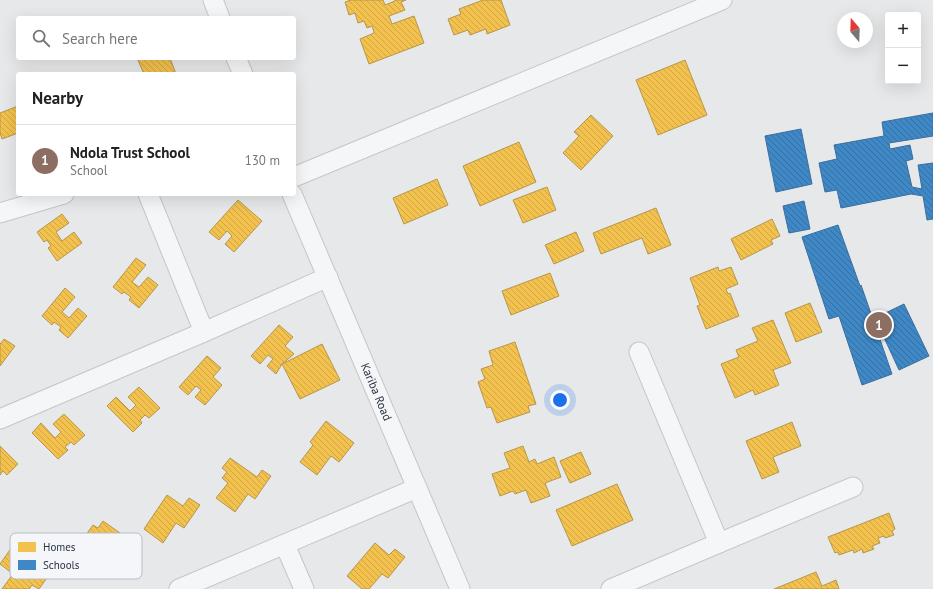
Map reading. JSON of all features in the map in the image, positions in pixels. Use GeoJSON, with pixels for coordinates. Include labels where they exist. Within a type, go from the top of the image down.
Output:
{"type":"FeatureCollection","features":[{"type":"Feature","properties":{"kind":"street"},"geometry":{"type":"LineString","coordinates":[[212,0],[219,16]]}},
{"type":"Feature","properties":{"kind":"street"},"geometry":{"type":"LineString","coordinates":[[296,176],[722,0]]}},
{"type":"Feature","properties":{"kind":"street"},"geometry":{"type":"LineString","coordinates":[[237,60],[242,72]]}},
{"type":"Feature","properties":{"kind":"street"},"geometry":{"type":"LineString","coordinates":[[0,213],[57,196]]}},
{"type":"Feature","properties":{"kind":"street"},"geometry":{"type":"LineString","coordinates":[[149,196],[204,332]]}},
{"type":"Feature","properties":{"kind":"street","name":"Kariba Road"},"geometry":{"type":"LineString","coordinates":[[293,196],[460,589]]}},
{"type":"Feature","properties":{"kind":"street"},"geometry":{"type":"LineString","coordinates":[[0,419],[328,278]]}},
{"type":"Feature","properties":{"kind":"street"},"geometry":{"type":"LineString","coordinates":[[640,352],[719,542]]}},
{"type":"Feature","properties":{"kind":"street"},"geometry":{"type":"LineString","coordinates":[[612,589],[719,542],[853,487]]}},
{"type":"Feature","properties":{"kind":"street"},"geometry":{"type":"LineString","coordinates":[[179,589],[417,488]]}},
{"type":"Feature","properties":{"kind":"street"},"geometry":{"type":"LineString","coordinates":[[285,544],[304,589]]}},
{"type":"Feature","properties":{"kind":"building: Homes"},"geometry":{"type":"Polygon","coordinates":[[[351,0],[383,0],[385,5],[395,0],[406,0],[401,2],[405,10],[389,16],[392,24],[414,16],[424,43],[369,64],[360,39],[374,32],[372,26],[367,28],[364,21],[358,23],[355,13],[349,15],[345,2],[351,0]]]}},
{"type":"Feature","properties":{"kind":"building: Homes"},"geometry":{"type":"Polygon","coordinates":[[[483,0],[501,0],[510,25],[487,34],[486,29],[470,35],[468,30],[454,35],[448,19],[461,14],[459,9],[483,0]]]}},
{"type":"Feature","properties":{"kind":"building: Homes"},"geometry":{"type":"Polygon","coordinates":[[[138,60],[171,60],[175,72],[143,72],[138,60]]]}},
{"type":"Feature","properties":{"kind":"building: Homes"},"geometry":{"type":"Polygon","coordinates":[[[685,60],[707,115],[658,135],[636,80],[685,60]]]}},
{"type":"Feature","properties":{"kind":"building: Homes"},"geometry":{"type":"Polygon","coordinates":[[[16,107],[16,134],[2,139],[0,133],[0,113],[16,107]]]}},
{"type":"Feature","properties":{"kind":"building: Homes"},"geometry":{"type":"Polygon","coordinates":[[[591,115],[613,136],[581,170],[563,153],[579,136],[574,132],[591,115]]]}},
{"type":"Feature","properties":{"kind":"building: Homes"},"geometry":{"type":"Polygon","coordinates":[[[519,142],[536,182],[480,206],[463,166],[519,142]]]}},
{"type":"Feature","properties":{"kind":"building: Homes"},"geometry":{"type":"Polygon","coordinates":[[[437,179],[448,205],[404,224],[393,198],[437,179]]]}},
{"type":"Feature","properties":{"kind":"building: Homes"},"geometry":{"type":"Polygon","coordinates":[[[547,187],[556,210],[523,223],[513,200],[547,187]]]}},
{"type":"Feature","properties":{"kind":"building: Homes"},"geometry":{"type":"Polygon","coordinates":[[[238,200],[262,221],[234,252],[225,244],[232,236],[227,231],[219,240],[209,232],[238,200]]]}},
{"type":"Feature","properties":{"kind":"building: Homes"},"geometry":{"type":"Polygon","coordinates":[[[656,208],[671,245],[648,254],[642,238],[601,254],[593,233],[656,208]]]}},
{"type":"Feature","properties":{"kind":"building: Homes"},"geometry":{"type":"Polygon","coordinates":[[[62,214],[69,223],[56,232],[62,241],[74,232],[82,243],[57,261],[48,248],[51,246],[47,240],[44,242],[37,232],[62,214]]]}},
{"type":"Feature","properties":{"kind":"building: Homes"},"geometry":{"type":"Polygon","coordinates":[[[772,219],[780,236],[771,240],[773,244],[741,260],[731,239],[772,219]]]}},
{"type":"Feature","properties":{"kind":"building: Homes"},"geometry":{"type":"Polygon","coordinates":[[[576,232],[584,251],[554,264],[545,245],[576,232]]]}},
{"type":"Feature","properties":{"kind":"building: Homes"},"geometry":{"type":"Polygon","coordinates":[[[136,258],[146,265],[132,282],[139,287],[148,277],[158,285],[139,308],[129,300],[131,297],[124,292],[122,294],[113,287],[136,258]]]}},
{"type":"Feature","properties":{"kind":"building: Homes"},"geometry":{"type":"Polygon","coordinates":[[[718,267],[719,271],[731,267],[738,284],[726,289],[728,294],[730,293],[739,316],[706,329],[697,306],[700,305],[690,278],[718,267]]]}},
{"type":"Feature","properties":{"kind":"building: Homes"},"geometry":{"type":"Polygon","coordinates":[[[550,273],[559,296],[511,315],[502,291],[550,273]]]}},
{"type":"Feature","properties":{"kind":"building: Homes"},"geometry":{"type":"Polygon","coordinates":[[[65,288],[75,297],[62,312],[69,318],[78,308],[87,316],[68,338],[59,330],[61,327],[54,322],[52,325],[42,316],[65,288]]]}},
{"type":"Feature","properties":{"kind":"building: Homes"},"geometry":{"type":"Polygon","coordinates":[[[810,303],[822,332],[796,342],[785,313],[810,303]]]}},
{"type":"Feature","properties":{"kind":"building: Homes"},"geometry":{"type":"Polygon","coordinates":[[[773,320],[791,363],[773,370],[779,385],[755,395],[753,390],[735,398],[721,364],[739,357],[736,350],[758,341],[752,328],[773,320]]]}},
{"type":"Feature","properties":{"kind":"building: Homes"},"geometry":{"type":"Polygon","coordinates":[[[279,325],[293,337],[285,346],[294,354],[282,364],[276,374],[267,366],[273,359],[268,355],[260,364],[251,356],[279,325]]]}},
{"type":"Feature","properties":{"kind":"building: Homes"},"geometry":{"type":"Polygon","coordinates":[[[4,339],[15,346],[0,366],[0,344],[4,339]]]}},
{"type":"Feature","properties":{"kind":"building: Homes"},"geometry":{"type":"Polygon","coordinates":[[[515,342],[536,404],[528,406],[530,412],[497,423],[491,407],[487,408],[478,382],[485,379],[481,369],[493,365],[489,351],[515,342]]]}},
{"type":"Feature","properties":{"kind":"building: Homes"},"geometry":{"type":"Polygon","coordinates":[[[322,344],[340,380],[300,399],[282,364],[322,344]]]}},
{"type":"Feature","properties":{"kind":"building: Homes"},"geometry":{"type":"Polygon","coordinates":[[[207,356],[221,368],[213,377],[222,385],[205,405],[195,397],[201,390],[196,386],[188,395],[179,387],[207,356]]]}},
{"type":"Feature","properties":{"kind":"building: Homes"},"geometry":{"type":"Polygon","coordinates":[[[139,387],[160,408],[149,418],[145,415],[140,420],[142,423],[133,432],[107,406],[116,397],[130,411],[136,405],[128,397],[139,387]]]}},
{"type":"Feature","properties":{"kind":"building: Homes"},"geometry":{"type":"Polygon","coordinates":[[[64,414],[85,435],[74,445],[71,442],[65,447],[68,450],[58,459],[32,433],[41,423],[55,438],[61,432],[53,424],[64,414]]]}},
{"type":"Feature","properties":{"kind":"building: Homes"},"geometry":{"type":"Polygon","coordinates":[[[326,421],[354,443],[339,462],[331,456],[317,475],[300,462],[313,445],[310,442],[326,421]]]}},
{"type":"Feature","properties":{"kind":"building: Homes"},"geometry":{"type":"Polygon","coordinates":[[[792,422],[801,446],[773,457],[779,472],[762,479],[746,441],[792,422]]]}},
{"type":"Feature","properties":{"kind":"building: Homes"},"geometry":{"type":"Polygon","coordinates":[[[0,446],[18,464],[7,475],[3,471],[0,475],[0,446]]]}},
{"type":"Feature","properties":{"kind":"building: Homes"},"geometry":{"type":"Polygon","coordinates":[[[523,446],[529,462],[535,459],[537,464],[554,457],[561,477],[545,483],[550,496],[531,503],[526,490],[515,494],[513,491],[500,496],[492,474],[510,468],[504,453],[523,446]]]}},
{"type":"Feature","properties":{"kind":"building: Homes"},"geometry":{"type":"Polygon","coordinates":[[[581,452],[591,474],[570,483],[560,461],[581,452]]]}},
{"type":"Feature","properties":{"kind":"building: Homes"},"geometry":{"type":"Polygon","coordinates":[[[230,458],[257,477],[262,470],[271,476],[255,499],[248,494],[235,512],[216,498],[228,483],[222,478],[227,472],[222,468],[230,458]]]}},
{"type":"Feature","properties":{"kind":"building: Homes"},"geometry":{"type":"Polygon","coordinates":[[[617,484],[633,520],[572,546],[556,510],[617,484]]]}},
{"type":"Feature","properties":{"kind":"building: Homes"},"geometry":{"type":"Polygon","coordinates":[[[167,495],[183,506],[189,498],[200,505],[184,528],[176,523],[163,543],[144,529],[167,495]]]}},
{"type":"Feature","properties":{"kind":"building: Homes"},"geometry":{"type":"Polygon","coordinates":[[[889,513],[895,529],[892,531],[894,535],[885,538],[884,536],[878,538],[880,543],[872,546],[874,549],[863,553],[862,549],[854,553],[853,550],[839,555],[838,552],[835,553],[828,537],[889,513]]]}},
{"type":"Feature","properties":{"kind":"building: Homes"},"geometry":{"type":"Polygon","coordinates":[[[103,521],[120,533],[87,533],[93,525],[98,528],[103,521]]]}},
{"type":"Feature","properties":{"kind":"building: Homes"},"geometry":{"type":"Polygon","coordinates":[[[375,543],[389,555],[395,549],[405,557],[388,578],[382,574],[369,589],[362,589],[347,576],[375,543]]]}},
{"type":"Feature","properties":{"kind":"building: Homes"},"geometry":{"type":"Polygon","coordinates":[[[10,550],[10,572],[0,564],[10,550]]]}},
{"type":"Feature","properties":{"kind":"building: Homes"},"geometry":{"type":"Polygon","coordinates":[[[816,572],[822,586],[836,580],[839,589],[774,589],[816,572]]]}},
{"type":"Feature","properties":{"kind":"building: Homes"},"geometry":{"type":"Polygon","coordinates":[[[10,578],[46,579],[39,589],[32,585],[29,589],[2,589],[10,578]]]}},
{"type":"Feature","properties":{"kind":"building: Schools"},"geometry":{"type":"Polygon","coordinates":[[[933,113],[933,136],[889,143],[890,149],[910,145],[913,159],[906,161],[912,187],[922,189],[918,165],[933,163],[933,219],[927,220],[923,196],[911,194],[841,208],[837,190],[825,192],[819,163],[837,159],[834,145],[884,136],[882,122],[933,113]]]}},
{"type":"Feature","properties":{"kind":"building: Schools"},"geometry":{"type":"Polygon","coordinates":[[[801,129],[812,184],[776,192],[765,136],[801,129]]]}},
{"type":"Feature","properties":{"kind":"building: Schools"},"geometry":{"type":"Polygon","coordinates":[[[804,201],[810,229],[789,233],[783,206],[804,201]]]}},
{"type":"Feature","properties":{"kind":"building: Schools"},"geometry":{"type":"Polygon","coordinates":[[[838,225],[892,374],[862,385],[839,316],[829,319],[802,237],[838,225]]]}},
{"type":"Feature","properties":{"kind":"building: Schools"},"geometry":{"type":"Polygon","coordinates":[[[904,304],[929,356],[899,370],[875,318],[904,304]]]}},
{"type":"Feature","properties":{"kind":"place","name":"Ndola Trust School"},"geometry":{"type":"Point","coordinates":[879,325]}}]}
